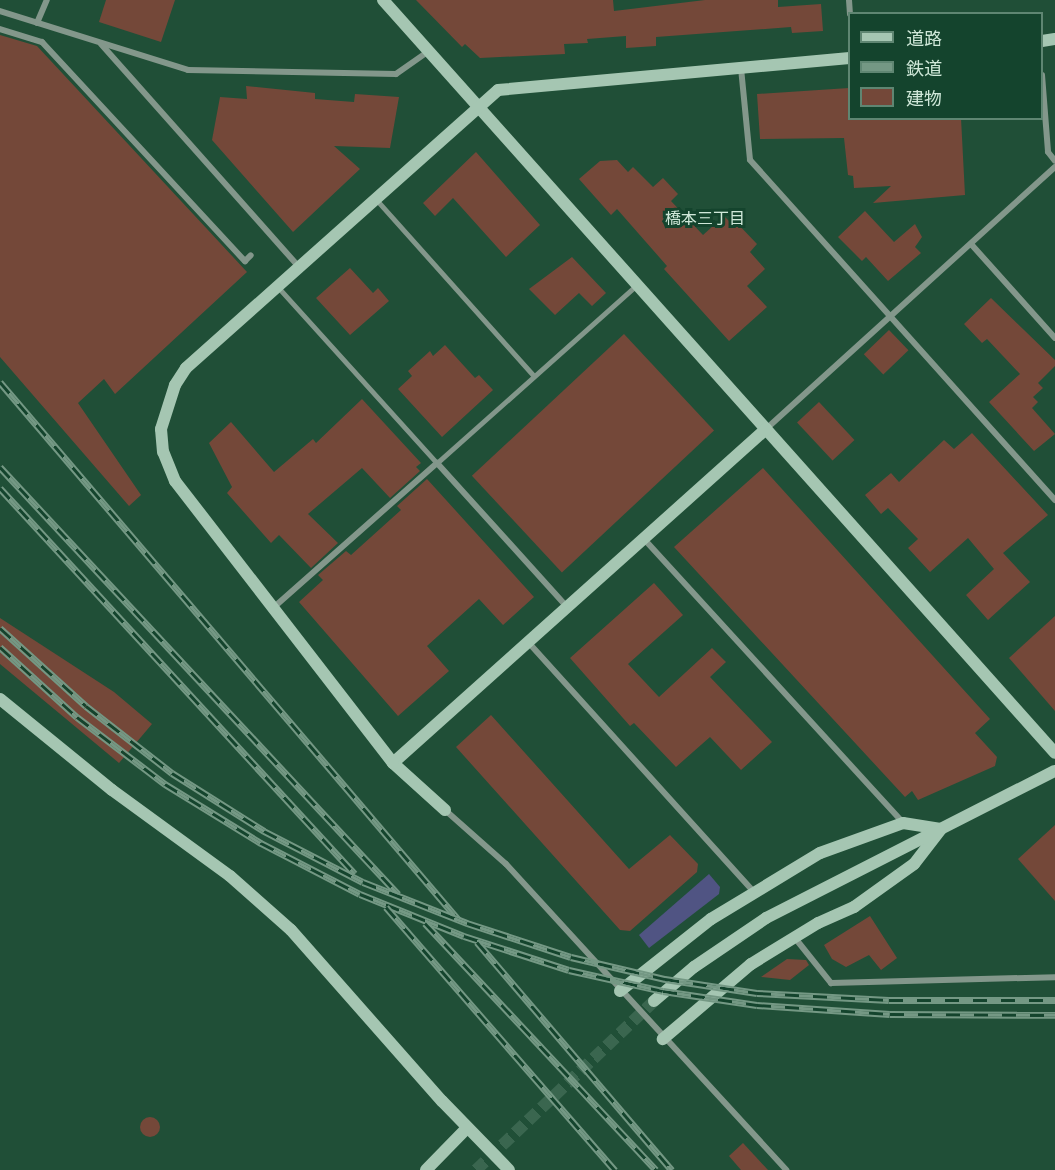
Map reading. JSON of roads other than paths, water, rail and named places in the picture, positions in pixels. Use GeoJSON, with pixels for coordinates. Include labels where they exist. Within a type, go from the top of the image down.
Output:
{"type":"FeatureCollection","features":[{"type":"Feature","properties":{"kind":"street"},"geometry":{"type":"LineString","coordinates":[[37,23],[47,0]]}},
{"type":"Feature","properties":{"kind":"street"},"geometry":{"type":"LineString","coordinates":[[385,1],[428,52],[1055,753]]}},
{"type":"Feature","properties":{"kind":"street"},"geometry":{"type":"LineString","coordinates":[[0,11],[178,68],[212,72],[396,74],[428,52]]}},
{"type":"Feature","properties":{"kind":"street"},"geometry":{"type":"LineString","coordinates":[[0,29],[42,42],[245,261],[251,255]]}},
{"type":"Feature","properties":{"kind":"street"},"geometry":{"type":"LineString","coordinates":[[100,43],[299,267]]}},
{"type":"Feature","properties":{"kind":"street"},"geometry":{"type":"LineString","coordinates":[[786,1170],[663,1039],[506,864],[393,764],[175,481],[163,452],[161,429],[169,396],[186,368],[498,90],[525,85],[848,58]]}},
{"type":"Feature","properties":{"kind":"street"},"geometry":{"type":"LineString","coordinates":[[741,68],[750,160],[1055,500]]}},
{"type":"Feature","properties":{"kind":"street"},"geometry":{"type":"LineString","coordinates":[[1043,97],[1048,152],[1055,161]]}},
{"type":"Feature","properties":{"kind":"street"},"geometry":{"type":"LineString","coordinates":[[393,764],[1055,167]]}},
{"type":"Feature","properties":{"kind":"street"},"geometry":{"type":"LineString","coordinates":[[971,244],[1055,338]]}},
{"type":"Feature","properties":{"kind":"street"},"geometry":{"type":"LineString","coordinates":[[273,608],[437,463],[567,607]]}},
{"type":"Feature","properties":{"kind":"street"},"geometry":{"type":"LineString","coordinates":[[644,539],[903,823]]}},
{"type":"Feature","properties":{"kind":"street"},"geometry":{"type":"LineString","coordinates":[[528,642],[753,891]]}},
{"type":"Feature","properties":{"kind":"street"},"geometry":{"type":"LineString","coordinates":[[0,699],[103,783],[230,876],[285,924],[467,1128],[509,1170]]}},
{"type":"Feature","properties":{"kind":"street"},"geometry":{"type":"LineString","coordinates":[[654,1001],[694,967],[766,918],[1055,771]]}},
{"type":"Feature","properties":{"kind":"street"},"geometry":{"type":"LineString","coordinates":[[620,991],[753,891],[820,853],[903,823],[941,829]]}},
{"type":"Feature","properties":{"kind":"street"},"geometry":{"type":"LineString","coordinates":[[663,1039],[751,964],[795,937],[854,907],[914,864],[941,829]]}},
{"type":"Feature","properties":{"kind":"street"},"geometry":{"type":"LineString","coordinates":[[795,937],[831,983],[1055,977]]}},
{"type":"Feature","properties":{"kind":"street"},"geometry":{"type":"LineString","coordinates":[[426,1170],[467,1128]]}},
{"type":"Feature","properties":{"kind":"lane"},"geometry":{"type":"LineString","coordinates":[[376,198],[534,376]]}},
{"type":"Feature","properties":{"kind":"lane"},"geometry":{"type":"LineString","coordinates":[[278,286],[437,463],[637,284]]}},
{"type":"Feature","properties":{"kind":"tunnel"},"geometry":{"type":"LineString","coordinates":[[476,1170],[654,1001]]}},
{"type":"Feature","properties":{"kind":"railway"},"geometry":{"type":"LineString","coordinates":[[0,382],[458,919]]}},
{"type":"Feature","properties":{"kind":"railway"},"geometry":{"type":"LineString","coordinates":[[0,467],[398,894]]}},
{"type":"Feature","properties":{"kind":"railway"},"geometry":{"type":"LineString","coordinates":[[0,488],[355,874]]}},
{"type":"Feature","properties":{"kind":"railway"},"geometry":{"type":"LineString","coordinates":[[0,628],[86,706],[172,773],[264,831],[363,882],[467,923],[571,957],[665,979],[757,993],[889,1000],[1055,1000]]}},
{"type":"Feature","properties":{"kind":"railway"},"geometry":{"type":"LineString","coordinates":[[0,647],[77,717],[165,784],[261,843],[360,894],[464,936],[569,970],[663,991],[757,1005],[890,1014],[1055,1015]]}},
{"type":"Feature","properties":{"kind":"railway"},"geometry":{"type":"LineString","coordinates":[[386,907],[615,1170]]}},
{"type":"Feature","properties":{"kind":"railway"},"geometry":{"type":"LineString","coordinates":[[425,923],[656,1170]]}},
{"type":"Feature","properties":{"kind":"railway"},"geometry":{"type":"LineString","coordinates":[[477,942],[672,1170]]}},
{"type":"Feature","properties":{"kind":"district","name":"橋本三丁目"},"geometry":{"type":"Point","coordinates":[705,218]}}]}
